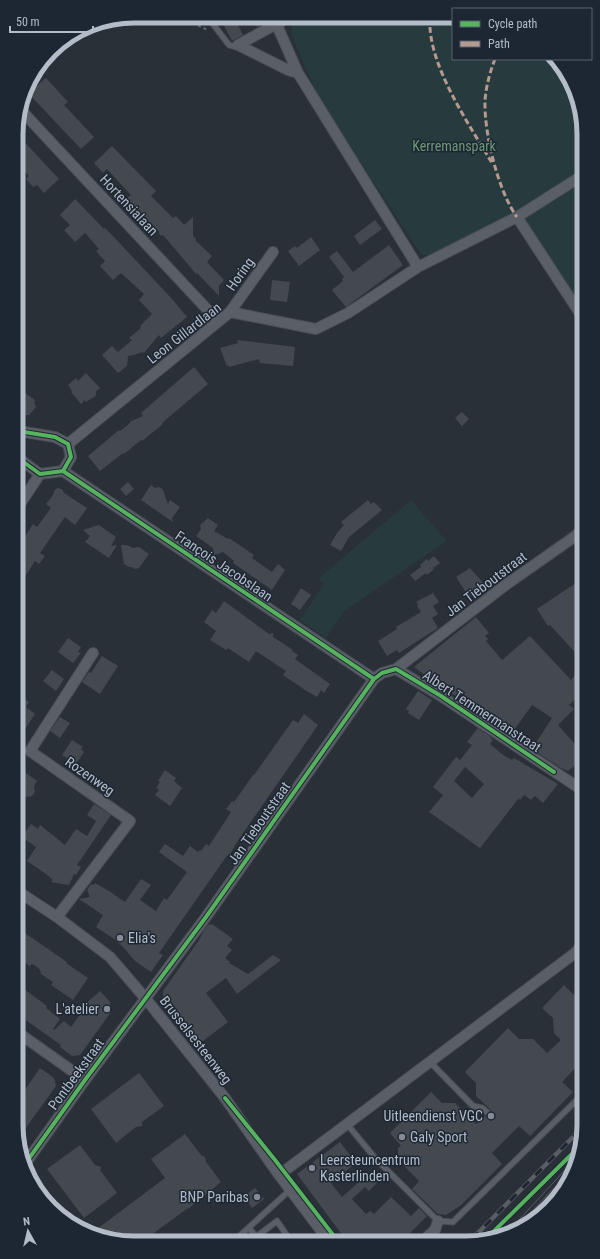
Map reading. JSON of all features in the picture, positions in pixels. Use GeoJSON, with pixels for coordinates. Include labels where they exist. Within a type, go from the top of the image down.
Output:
{"type":"FeatureCollection","features":[{"type":"Feature","properties":{"kind":"street"},"geometry":{"type":"LineString","coordinates":[[238,45],[278,23],[279,30],[298,73],[418,267]]}},
{"type":"Feature","properties":{"kind":"street"},"geometry":{"type":"LineString","coordinates":[[238,45],[288,70],[298,73]]}},
{"type":"Feature","properties":{"kind":"street","name":"Hortensialaan"},"geometry":{"type":"LineString","coordinates":[[25,114],[218,320]]}},
{"type":"Feature","properties":{"kind":"street"},"geometry":{"type":"LineString","coordinates":[[577,179],[517,217],[577,309]]}},
{"type":"Feature","properties":{"kind":"street","name":"Leon Gillardlaan"},"geometry":{"type":"LineString","coordinates":[[68,444],[218,320],[230,312],[316,329],[348,313],[418,267],[517,217]]}},
{"type":"Feature","properties":{"kind":"street","name":"Horing"},"geometry":{"type":"LineString","coordinates":[[230,312],[273,252]]}},
{"type":"Feature","properties":{"kind":"street"},"geometry":{"type":"LineString","coordinates":[[23,432],[55,437],[68,444],[71,458],[63,471],[40,474],[23,462]]}},
{"type":"Feature","properties":{"kind":"street","name":"François Jacobslaan"},"geometry":{"type":"LineString","coordinates":[[63,471],[374,679]]}},
{"type":"Feature","properties":{"kind":"street"},"geometry":{"type":"LineString","coordinates":[[23,500],[40,474]]}},
{"type":"Feature","properties":{"kind":"street","name":"Jan Tieboutstraat"},"geometry":{"type":"LineString","coordinates":[[146,999],[206,917],[374,679],[382,673],[396,669],[507,584],[577,534]]}},
{"type":"Feature","properties":{"kind":"street","name":"Rozenweg"},"geometry":{"type":"LineString","coordinates":[[57,917],[130,821],[30,751],[93,653]]}},
{"type":"Feature","properties":{"kind":"street","name":"Albert Temmermanstraat"},"geometry":{"type":"LineString","coordinates":[[396,669],[441,696],[577,787]]}},
{"type":"Feature","properties":{"kind":"street","name":"Brusselsesteenweg"},"geometry":{"type":"LineString","coordinates":[[23,895],[57,917],[110,957],[146,999],[224,1098],[325,1236]]}},
{"type":"Feature","properties":{"kind":"street"},"geometry":{"type":"LineString","coordinates":[[279,1175],[577,951]]}},
{"type":"Feature","properties":{"kind":"street","name":"Pontbeekstraat"},"geometry":{"type":"LineString","coordinates":[[28,1159],[85,1080],[146,999]]}},
{"type":"Feature","properties":{"kind":"street","name":"Pontbeekstraat"},"geometry":{"type":"LineString","coordinates":[[23,1036],[85,1080]]}},
{"type":"Feature","properties":{"kind":"street"},"geometry":{"type":"LineString","coordinates":[[428,1236],[435,1230],[438,1221]]}},
{"type":"Feature","properties":{"kind":"lane"},"geometry":{"type":"LineString","coordinates":[[213,24],[229,45],[236,47],[238,45]]}},
{"type":"Feature","properties":{"kind":"lane"},"geometry":{"type":"LineString","coordinates":[[430,1062],[473,1106],[482,1108],[488,1113]]}},
{"type":"Feature","properties":{"kind":"lane"},"geometry":{"type":"LineString","coordinates":[[347,1124],[375,1158],[438,1221],[452,1222],[577,1100]]}},
{"type":"Feature","properties":{"kind":"lane"},"geometry":{"type":"LineString","coordinates":[[240,1236],[290,1190]]}},
{"type":"Feature","properties":{"kind":"lane"},"geometry":{"type":"LineString","coordinates":[[260,1236],[276,1221],[287,1236]]}},
{"type":"Feature","properties":{"kind":"lane"},"geometry":{"type":"LineString","coordinates":[[249,1228],[256,1236]]}},
{"type":"Feature","properties":{"kind":"path"},"geometry":{"type":"LineString","coordinates":[[530,1197],[573,1153]]}},
{"type":"Feature","properties":{"kind":"path"},"geometry":{"type":"LineString","coordinates":[[492,1233],[527,1197],[537,1195]]}},
{"type":"Feature","properties":{"kind":"green space","name":"Kerremanspark"},"geometry":{"type":"Polygon","coordinates":[[[294,23],[452,23],[452,60],[549,60],[569,91],[576,119],[577,314],[511,216],[430,255],[422,255],[321,103],[292,36],[292,25],[294,23]]]}},
{"type":"Feature","properties":{"kind":"green space"},"geometry":{"type":"Polygon","coordinates":[[[411,500],[447,541],[344,611],[326,638],[300,620],[324,584],[318,579],[411,500]]]}},
{"type":"Feature","properties":{"kind":"building"},"geometry":{"type":"Polygon","coordinates":[[[223,23],[237,23],[243,35],[232,41],[223,23]]]}},
{"type":"Feature","properties":{"kind":"building"},"geometry":{"type":"Polygon","coordinates":[[[255,23],[265,23],[257,27],[255,23]]]}},
{"type":"Feature","properties":{"kind":"building"},"geometry":{"type":"Polygon","coordinates":[[[46,78],[68,102],[64,105],[94,137],[81,149],[30,95],[31,90],[46,78]]]}},
{"type":"Feature","properties":{"kind":"building"},"geometry":{"type":"Polygon","coordinates":[[[23,140],[59,179],[44,193],[37,185],[33,187],[26,179],[29,176],[23,170],[23,140]]]}},
{"type":"Feature","properties":{"kind":"building"},"geometry":{"type":"Polygon","coordinates":[[[112,146],[156,191],[151,196],[173,218],[176,216],[184,225],[193,217],[193,236],[196,239],[195,240],[212,256],[207,262],[224,280],[219,286],[219,296],[197,273],[196,274],[164,236],[160,235],[159,232],[127,198],[131,195],[107,169],[103,173],[94,163],[112,146]]]}},
{"type":"Feature","properties":{"kind":"building"},"geometry":{"type":"Polygon","coordinates":[[[75,199],[104,229],[105,228],[113,236],[187,317],[161,338],[159,335],[144,353],[142,352],[128,356],[127,366],[118,373],[102,355],[112,346],[118,352],[132,340],[129,338],[141,328],[140,326],[152,314],[139,300],[144,294],[121,273],[113,280],[100,266],[105,261],[96,251],[99,249],[85,233],[75,242],[64,230],[70,225],[60,215],[75,199]]]}},
{"type":"Feature","properties":{"kind":"building"},"geometry":{"type":"Polygon","coordinates":[[[375,220],[382,229],[360,245],[354,236],[375,220]]]}},
{"type":"Feature","properties":{"kind":"building"},"geometry":{"type":"Polygon","coordinates":[[[311,237],[320,250],[299,266],[288,251],[295,246],[297,248],[311,237]]]}},
{"type":"Feature","properties":{"kind":"building"},"geometry":{"type":"Polygon","coordinates":[[[389,245],[403,265],[346,307],[332,290],[343,281],[342,279],[344,277],[329,257],[337,251],[353,272],[389,245]]]}},
{"type":"Feature","properties":{"kind":"building"},"geometry":{"type":"Polygon","coordinates":[[[272,280],[290,282],[287,302],[270,300],[272,280]]]}},
{"type":"Feature","properties":{"kind":"building"},"geometry":{"type":"Polygon","coordinates":[[[237,340],[295,347],[293,366],[260,363],[259,359],[229,367],[229,365],[227,366],[220,348],[238,343],[237,340]]]}},
{"type":"Feature","properties":{"kind":"building"},"geometry":{"type":"Polygon","coordinates":[[[194,367],[208,384],[152,433],[100,471],[88,456],[131,421],[143,416],[141,413],[194,367]]]}},
{"type":"Feature","properties":{"kind":"building"},"geometry":{"type":"Polygon","coordinates":[[[86,373],[100,388],[96,391],[96,395],[94,397],[86,402],[85,400],[81,404],[71,392],[72,391],[68,385],[76,378],[78,381],[86,373]]]}},
{"type":"Feature","properties":{"kind":"building"},"geometry":{"type":"Polygon","coordinates":[[[23,392],[35,400],[34,402],[36,407],[29,415],[23,414],[23,392]]]}},
{"type":"Feature","properties":{"kind":"building"},"geometry":{"type":"Polygon","coordinates":[[[462,412],[469,419],[462,426],[455,418],[462,412]]]}},
{"type":"Feature","properties":{"kind":"building"},"geometry":{"type":"Polygon","coordinates":[[[128,482],[134,489],[126,496],[120,489],[128,482]]]}},
{"type":"Feature","properties":{"kind":"building"},"geometry":{"type":"Polygon","coordinates":[[[151,485],[155,488],[160,487],[163,490],[168,504],[170,500],[180,507],[172,518],[173,522],[141,500],[151,485]]]}},
{"type":"Feature","properties":{"kind":"building"},"geometry":{"type":"Polygon","coordinates":[[[57,488],[62,489],[64,493],[87,508],[75,525],[65,517],[40,553],[45,556],[39,564],[35,561],[23,579],[23,539],[33,524],[37,527],[51,508],[46,504],[53,495],[57,488]]]}},
{"type":"Feature","properties":{"kind":"building"},"geometry":{"type":"Polygon","coordinates":[[[368,500],[371,504],[374,502],[382,510],[349,537],[341,551],[330,545],[344,525],[341,522],[368,500]]]}},
{"type":"Feature","properties":{"kind":"building"},"geometry":{"type":"Polygon","coordinates":[[[208,518],[218,525],[214,531],[228,539],[229,538],[254,555],[252,558],[272,572],[278,564],[285,570],[272,590],[233,563],[234,561],[223,552],[214,555],[213,548],[196,536],[201,529],[200,525],[208,518]]]}},
{"type":"Feature","properties":{"kind":"building"},"geometry":{"type":"Polygon","coordinates":[[[99,525],[116,537],[111,546],[117,545],[109,558],[85,542],[90,536],[83,530],[99,525]]]}},
{"type":"Feature","properties":{"kind":"building"},"geometry":{"type":"Polygon","coordinates":[[[121,545],[127,545],[133,548],[139,547],[149,554],[139,568],[135,569],[124,564],[121,545]]]}},
{"type":"Feature","properties":{"kind":"building"},"geometry":{"type":"Polygon","coordinates":[[[434,556],[440,563],[427,575],[426,573],[415,581],[410,575],[421,567],[420,565],[427,559],[428,561],[434,556]]]}},
{"type":"Feature","properties":{"kind":"building"},"geometry":{"type":"Polygon","coordinates":[[[470,568],[485,585],[469,597],[456,577],[470,568]]]}},
{"type":"Feature","properties":{"kind":"building"},"geometry":{"type":"Polygon","coordinates":[[[577,582],[577,655],[550,625],[548,626],[537,609],[577,582]]]}},
{"type":"Feature","properties":{"kind":"building"},"geometry":{"type":"Polygon","coordinates":[[[301,588],[311,595],[300,610],[291,604],[301,588]]]}},
{"type":"Feature","properties":{"kind":"building"},"geometry":{"type":"Polygon","coordinates":[[[433,593],[439,602],[433,606],[438,614],[432,618],[438,628],[399,653],[397,650],[387,656],[378,641],[397,629],[396,627],[421,612],[416,602],[433,593]]]}},
{"type":"Feature","properties":{"kind":"building"},"geometry":{"type":"Polygon","coordinates":[[[224,601],[269,634],[273,633],[273,637],[298,655],[295,659],[330,684],[324,693],[321,690],[317,697],[305,690],[283,675],[286,671],[256,651],[249,662],[228,648],[226,650],[210,640],[216,631],[204,622],[212,610],[216,613],[224,601]]]}},
{"type":"Feature","properties":{"kind":"building"},"geometry":{"type":"Polygon","coordinates":[[[476,617],[489,633],[485,636],[488,639],[486,641],[502,660],[530,636],[571,680],[577,673],[577,698],[569,705],[574,709],[558,725],[577,746],[577,764],[568,771],[532,749],[552,718],[532,705],[512,733],[501,726],[499,727],[486,718],[487,717],[441,687],[414,667],[476,617]]]}},
{"type":"Feature","properties":{"kind":"building"},"geometry":{"type":"Polygon","coordinates":[[[68,638],[81,647],[78,652],[81,653],[73,663],[58,652],[68,638]]]}},
{"type":"Feature","properties":{"kind":"building"},"geometry":{"type":"Polygon","coordinates":[[[102,656],[118,666],[100,694],[82,682],[89,672],[91,673],[102,656]]]}},
{"type":"Feature","properties":{"kind":"building"},"geometry":{"type":"Polygon","coordinates":[[[52,670],[64,679],[56,691],[43,681],[52,670]]]}},
{"type":"Feature","properties":{"kind":"building"},"geometry":{"type":"Polygon","coordinates":[[[418,691],[432,700],[419,720],[408,713],[409,711],[406,709],[418,691]]]}},
{"type":"Feature","properties":{"kind":"building"},"geometry":{"type":"Polygon","coordinates":[[[23,698],[29,702],[26,707],[35,714],[23,732],[23,698]]]}},
{"type":"Feature","properties":{"kind":"building"},"geometry":{"type":"Polygon","coordinates":[[[304,714],[318,725],[230,854],[226,857],[159,953],[163,955],[151,972],[135,961],[114,939],[96,927],[103,915],[79,899],[90,897],[87,890],[91,884],[93,885],[95,883],[125,902],[141,879],[151,885],[140,900],[156,911],[164,898],[167,900],[187,872],[159,852],[165,844],[183,856],[190,846],[198,852],[200,850],[201,851],[206,844],[209,846],[231,812],[226,809],[232,801],[234,802],[293,720],[298,723],[304,714]]]}},
{"type":"Feature","properties":{"kind":"building"},"geometry":{"type":"Polygon","coordinates":[[[60,717],[70,723],[60,738],[50,731],[60,717]]]}},
{"type":"Feature","properties":{"kind":"building"},"geometry":{"type":"Polygon","coordinates":[[[478,728],[492,738],[491,739],[493,740],[490,744],[502,754],[512,760],[514,758],[558,784],[543,803],[535,796],[531,800],[524,795],[520,800],[519,798],[480,848],[429,812],[443,795],[433,787],[456,757],[460,760],[472,745],[467,742],[478,728]],[[465,767],[454,781],[472,798],[484,784],[465,767]]]}},
{"type":"Feature","properties":{"kind":"building"},"geometry":{"type":"Polygon","coordinates":[[[72,740],[83,747],[81,749],[84,752],[76,764],[62,755],[72,740]]]}},
{"type":"Feature","properties":{"kind":"building"},"geometry":{"type":"Polygon","coordinates":[[[165,770],[176,778],[174,781],[182,788],[170,806],[155,795],[159,790],[156,788],[160,782],[158,781],[165,770]]]}},
{"type":"Feature","properties":{"kind":"building"},"geometry":{"type":"Polygon","coordinates":[[[23,771],[37,781],[34,786],[35,792],[32,796],[26,797],[23,795],[23,771]]]}},
{"type":"Feature","properties":{"kind":"building"},"geometry":{"type":"Polygon","coordinates":[[[94,804],[111,815],[77,865],[81,867],[76,875],[74,874],[69,885],[51,882],[53,880],[27,861],[36,847],[23,838],[23,836],[31,824],[38,829],[40,825],[65,845],[76,829],[87,836],[96,821],[87,815],[94,804]]]}},
{"type":"Feature","properties":{"kind":"building"},"geometry":{"type":"Polygon","coordinates":[[[212,924],[233,939],[227,946],[232,950],[225,958],[230,962],[229,963],[248,974],[273,955],[281,960],[237,994],[226,978],[206,993],[228,1022],[199,1044],[163,996],[163,991],[199,940],[204,930],[208,925],[212,924]]]}},
{"type":"Feature","properties":{"kind":"building"},"geometry":{"type":"Polygon","coordinates":[[[23,932],[88,978],[73,1000],[51,985],[53,982],[41,974],[37,967],[32,964],[30,966],[23,962],[23,932]]]}},
{"type":"Feature","properties":{"kind":"building"},"geometry":{"type":"Polygon","coordinates":[[[564,985],[575,996],[577,994],[577,1066],[562,1082],[573,1092],[530,1136],[519,1126],[492,1153],[502,1164],[461,1205],[446,1215],[438,1214],[412,1189],[419,1181],[398,1160],[398,1148],[401,1146],[390,1133],[431,1092],[442,1103],[455,1103],[476,1124],[485,1116],[491,1116],[491,1110],[476,1096],[476,1083],[465,1072],[508,1028],[519,1039],[533,1039],[547,1053],[561,1040],[554,1033],[553,1018],[542,1008],[564,985]]]}},
{"type":"Feature","properties":{"kind":"building"},"geometry":{"type":"Polygon","coordinates":[[[23,988],[47,1006],[46,1008],[60,1019],[53,1029],[54,1030],[64,1021],[71,1027],[85,1008],[83,1006],[100,991],[110,1002],[111,1012],[80,1055],[72,1056],[60,1047],[61,1045],[23,1018],[23,988]]]}},
{"type":"Feature","properties":{"kind":"building"},"geometry":{"type":"Polygon","coordinates":[[[40,1068],[54,1078],[56,1086],[23,1131],[23,1125],[23,1093],[40,1068]]]}},
{"type":"Feature","properties":{"kind":"building"},"geometry":{"type":"Polygon","coordinates":[[[139,1073],[164,1106],[142,1122],[142,1126],[136,1127],[116,1143],[91,1109],[139,1073]]]}},
{"type":"Feature","properties":{"kind":"building"},"geometry":{"type":"Polygon","coordinates":[[[185,1134],[201,1155],[205,1157],[206,1162],[221,1182],[188,1209],[150,1236],[127,1236],[112,1234],[96,1229],[165,1178],[151,1159],[185,1134]]]}},
{"type":"Feature","properties":{"kind":"building"},"geometry":{"type":"Polygon","coordinates":[[[340,1142],[356,1163],[331,1183],[342,1197],[368,1174],[377,1183],[369,1191],[365,1187],[352,1199],[366,1214],[370,1211],[374,1214],[391,1197],[411,1216],[419,1208],[427,1216],[407,1236],[343,1236],[297,1174],[340,1142]]]}},
{"type":"Feature","properties":{"kind":"building"},"geometry":{"type":"Polygon","coordinates":[[[80,1145],[95,1165],[101,1167],[100,1170],[117,1193],[84,1218],[47,1169],[80,1145]]]}},
{"type":"Feature","properties":{"kind":"building"},"geometry":{"type":"Polygon","coordinates":[[[563,1179],[550,1198],[539,1209],[523,1221],[563,1179]]]}},
{"type":"Feature","properties":{"kind":"building"},"geometry":{"type":"Polygon","coordinates":[[[255,1188],[264,1199],[252,1208],[244,1196],[255,1188]]]}},
{"type":"Feature","properties":{"kind":"tram line"},"geometry":{"type":"LineString","coordinates":[[514,1225],[570,1165]]}},
{"type":"Feature","properties":{"kind":"railway"},"geometry":{"type":"LineString","coordinates":[[476,1235],[577,1133]]}},
{"type":"Feature","properties":{"kind":"marked path"},"geometry":{"type":"LineString","coordinates":[[430,23],[435,55],[442,74],[461,112],[492,163]]}},
{"type":"Feature","properties":{"kind":"marked path"},"geometry":{"type":"LineString","coordinates":[[495,60],[488,79],[485,101],[487,129],[498,177],[510,206],[517,217]]}},
{"type":"Feature","properties":{"kind":"cycle path"},"geometry":{"type":"LineString","coordinates":[[23,432],[55,437],[68,444],[71,457],[63,471]]}},
{"type":"Feature","properties":{"kind":"cycle path"},"geometry":{"type":"LineString","coordinates":[[23,462],[40,474],[63,471]]}},
{"type":"Feature","properties":{"kind":"cycle path"},"geometry":{"type":"LineString","coordinates":[[63,471],[374,679]]}},
{"type":"Feature","properties":{"kind":"cycle path"},"geometry":{"type":"LineString","coordinates":[[28,1159],[85,1080],[206,917],[374,679],[382,673],[396,669],[441,696],[554,772]]}},
{"type":"Feature","properties":{"kind":"cycle path"},"geometry":{"type":"LineString","coordinates":[[225,1098],[334,1236]]}},
{"type":"Feature","properties":{"kind":"cycle path"},"geometry":{"type":"LineString","coordinates":[[493,1233],[573,1153]]}},
{"type":"Feature","properties":{"kind":"place","name":"Elia's"},"geometry":{"type":"Point","coordinates":[120,938]}},
{"type":"Feature","properties":{"kind":"place","name":"L'atelier"},"geometry":{"type":"Point","coordinates":[107,1009]}},
{"type":"Feature","properties":{"kind":"place","name":"Uitleendienst VGC"},"geometry":{"type":"Point","coordinates":[491,1116]}},
{"type":"Feature","properties":{"kind":"place","name":"Galy Sport"},"geometry":{"type":"Point","coordinates":[402,1137]}},
{"type":"Feature","properties":{"kind":"place","name":"Leersteuncentrum Kasterlinden"},"geometry":{"type":"Point","coordinates":[312,1168]}},
{"type":"Feature","properties":{"kind":"place","name":"BNP Paribas"},"geometry":{"type":"Point","coordinates":[257,1197]}}]}
